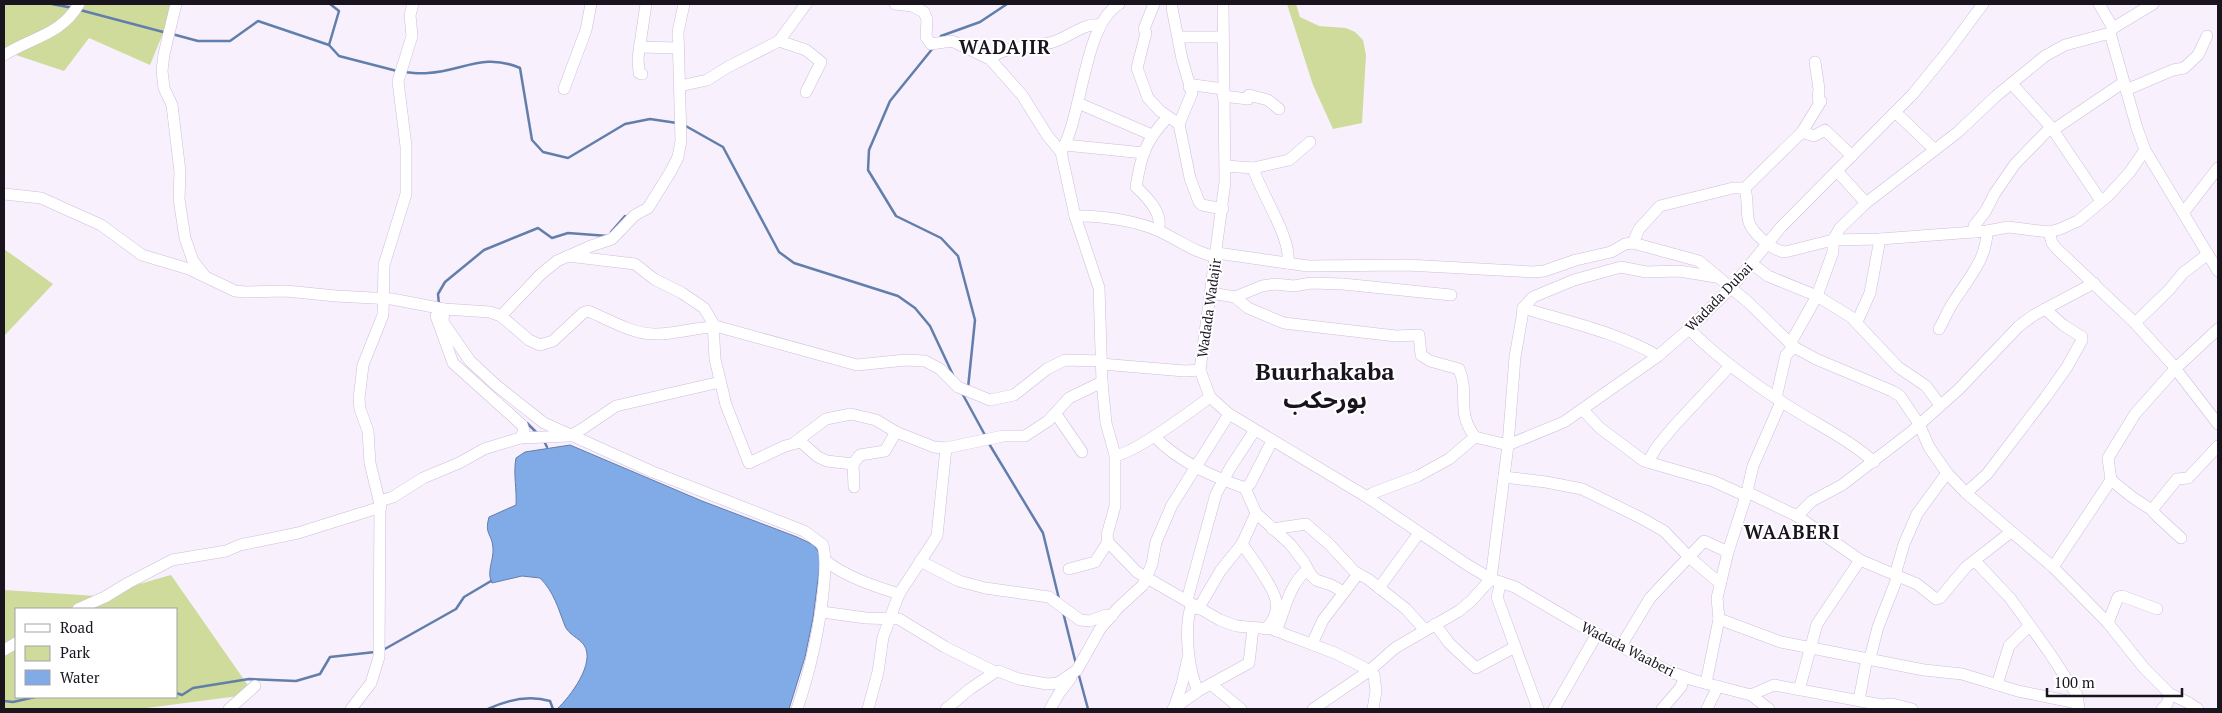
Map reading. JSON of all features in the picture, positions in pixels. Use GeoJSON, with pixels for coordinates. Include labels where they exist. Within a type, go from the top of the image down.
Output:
{"type":"FeatureCollection","features":[{"type":"Feature","properties":{"kind":"street"},"geometry":{"type":"LineString","coordinates":[[4,56],[17,47],[55,30],[65,23],[79,4]]}},
{"type":"Feature","properties":{"kind":"street"},"geometry":{"type":"LineString","coordinates":[[176,4],[164,54],[162,71],[164,88],[172,105],[180,172],[179,200],[185,238],[193,261],[205,277]]}},
{"type":"Feature","properties":{"kind":"street"},"geometry":{"type":"LineString","coordinates":[[351,709],[371,683],[379,657],[380,504],[370,463],[368,430],[360,409],[359,399],[363,365],[368,348],[380,326],[384,299],[384,265],[406,194],[405,132],[398,81],[412,36],[410,15],[413,4]]}},
{"type":"Feature","properties":{"kind":"street"},"geometry":{"type":"LineString","coordinates":[[564,89],[586,30],[591,4]]}},
{"type":"Feature","properties":{"kind":"street"},"geometry":{"type":"LineString","coordinates":[[642,74],[639,73],[638,63],[646,4]]}},
{"type":"Feature","properties":{"kind":"street"},"geometry":{"type":"LineString","coordinates":[[501,316],[541,274],[561,258],[612,240],[635,215],[648,208],[672,171],[680,148],[678,26],[684,4]]}},
{"type":"Feature","properties":{"kind":"street"},"geometry":{"type":"LineString","coordinates":[[680,86],[707,80],[779,41],[806,4]]}},
{"type":"Feature","properties":{"kind":"street"},"geometry":{"type":"LineString","coordinates":[[895,4],[912,5],[924,12],[926,15],[926,37],[931,44],[952,41],[990,59],[1022,96],[1047,135],[1063,148],[1144,153]]}},
{"type":"Feature","properties":{"kind":"street"},"geometry":{"type":"LineString","coordinates":[[1069,569],[1095,562],[1108,542],[1107,535],[1115,506],[1115,455],[1106,423],[1102,382],[1099,288],[1074,216],[1063,148],[1078,103],[1086,66],[1100,25],[1110,10],[1119,4]]}},
{"type":"Feature","properties":{"kind":"street"},"geometry":{"type":"LineString","coordinates":[[1179,124],[1168,117],[1148,98],[1137,68],[1146,33],[1144,29],[1155,4],[1174,6],[1189,87],[1192,93],[1190,102],[1179,124],[1190,178],[1199,202],[1202,205],[1223,209]]}},
{"type":"Feature","properties":{"kind":"street","name":"Wadada Wadajir"},"geometry":{"type":"LineString","coordinates":[[1223,4],[1223,92],[1226,166],[1223,209],[1200,370],[1210,397],[1229,414],[1367,497],[1419,533],[1496,580]]}},
{"type":"Feature","properties":{"kind":"street","name":"Wadada Dubai"},"geometry":{"type":"LineString","coordinates":[[1508,445],[1564,422],[1583,410],[1658,356],[1689,329],[1731,288],[1767,243],[1913,94],[1983,4]]}},
{"type":"Feature","properties":{"kind":"street"},"geometry":{"type":"LineString","coordinates":[[2099,4],[2112,30],[2125,86],[2145,150],[2218,271]]}},
{"type":"Feature","properties":{"kind":"street"},"geometry":{"type":"LineString","coordinates":[[1706,683],[1718,619],[1717,598],[1728,552],[1754,466],[1779,400],[1786,355],[1817,296],[1833,252],[1833,240],[1840,228],[1866,203],[1935,150],[2045,56],[2066,45],[2112,30],[2153,4]]}},
{"type":"Feature","properties":{"kind":"street"},"geometry":{"type":"LineString","coordinates":[[990,59],[1001,52],[1053,42],[1090,26],[1100,25]]}},
{"type":"Feature","properties":{"kind":"street"},"geometry":{"type":"LineString","coordinates":[[1974,232],[1974,226],[2016,164],[2052,129],[2125,86],[2184,68],[2198,55],[2207,36]]}},
{"type":"Feature","properties":{"kind":"street"},"geometry":{"type":"LineString","coordinates":[[1179,37],[1223,37]]}},
{"type":"Feature","properties":{"kind":"street"},"geometry":{"type":"LineString","coordinates":[[779,41],[806,50],[821,62],[806,92]]}},
{"type":"Feature","properties":{"kind":"street"},"geometry":{"type":"LineString","coordinates":[[639,47],[678,48]]}},
{"type":"Feature","properties":{"kind":"street"},"geometry":{"type":"LineString","coordinates":[[1633,243],[1639,229],[1660,206],[1733,188],[1745,188],[1802,132],[1821,101],[1818,99],[1819,89],[1815,62]]}},
{"type":"Feature","properties":{"kind":"street"},"geometry":{"type":"LineString","coordinates":[[2012,84],[2052,129],[2101,201]]}},
{"type":"Feature","properties":{"kind":"street"},"geometry":{"type":"LineString","coordinates":[[1189,87],[1194,85],[1248,99],[1250,95],[1268,100],[1279,109]]}},
{"type":"Feature","properties":{"kind":"street"},"geometry":{"type":"LineString","coordinates":[[1078,103],[1152,135]]}},
{"type":"Feature","properties":{"kind":"street"},"geometry":{"type":"LineString","coordinates":[[1894,112],[1935,150]]}},
{"type":"Feature","properties":{"kind":"street"},"geometry":{"type":"LineString","coordinates":[[1158,230],[1160,223],[1153,204],[1136,187],[1144,153],[1152,135],[1168,117]]}},
{"type":"Feature","properties":{"kind":"street"},"geometry":{"type":"LineString","coordinates":[[1802,132],[1814,136],[1825,130],[1852,156]]}},
{"type":"Feature","properties":{"kind":"street"},"geometry":{"type":"LineString","coordinates":[[1226,166],[1254,168],[1289,160],[1310,142]]}},
{"type":"Feature","properties":{"kind":"street"},"geometry":{"type":"LineString","coordinates":[[1745,188],[1748,222],[1752,230],[1779,251],[1785,252],[1833,240],[1880,239],[1987,231],[2008,227],[2049,232],[2078,222],[2130,173],[2145,150]]}},
{"type":"Feature","properties":{"kind":"street"},"geometry":{"type":"LineString","coordinates":[[1254,168],[1258,183],[1287,245],[1288,263]]}},
{"type":"Feature","properties":{"kind":"street"},"geometry":{"type":"LineString","coordinates":[[2183,213],[2215,180],[2218,168]]}},
{"type":"Feature","properties":{"kind":"street"},"geometry":{"type":"LineString","coordinates":[[1837,171],[1866,203]]}},
{"type":"Feature","properties":{"kind":"street"},"geometry":{"type":"LineString","coordinates":[[4,194],[42,198],[101,225],[142,255],[180,266],[225,287],[245,292],[286,291],[402,300],[439,308],[490,312],[501,316],[528,340],[540,345],[552,341],[583,313],[588,311],[652,335],[713,327],[857,366],[906,360],[925,361],[940,369],[958,387],[990,400],[1014,395],[1047,369],[1065,360],[1185,372],[1200,370]]}},
{"type":"Feature","properties":{"kind":"street"},"geometry":{"type":"LineString","coordinates":[[1074,216],[1112,218],[1158,230],[1202,254],[1308,266],[1366,267],[1407,265],[1533,272],[1611,252],[1625,244],[1633,243],[1699,261],[1749,303],[1792,345],[1816,359],[1900,396],[1919,424],[1929,447],[1947,473],[1966,493],[2053,567],[2108,623],[2144,668],[2170,694],[2178,696],[2198,709]]}},
{"type":"Feature","properties":{"kind":"street"},"geometry":{"type":"LineString","coordinates":[[1939,329],[1954,300],[1972,278],[1986,244],[1987,231]]}},
{"type":"Feature","properties":{"kind":"street"},"geometry":{"type":"LineString","coordinates":[[2049,232],[2052,243],[2057,249],[2135,323],[2175,369],[2218,424]]}},
{"type":"Feature","properties":{"kind":"street"},"geometry":{"type":"LineString","coordinates":[[1857,322],[1870,293],[1880,239]]}},
{"type":"Feature","properties":{"kind":"street"},"geometry":{"type":"LineString","coordinates":[[2135,323],[2169,290],[2183,273],[2208,254]]}},
{"type":"Feature","properties":{"kind":"street"},"geometry":{"type":"LineString","coordinates":[[568,256],[635,264],[654,279],[700,304],[712,318],[715,359],[720,382],[726,405],[749,463],[794,442],[826,419],[851,414],[876,420],[896,432],[918,441],[946,448],[1003,436],[1026,436],[1056,414],[1069,398],[1102,382]]}},
{"type":"Feature","properties":{"kind":"street"},"geometry":{"type":"LineString","coordinates":[[1752,264],[1768,276],[1817,296],[1857,322],[1884,354],[1898,367],[1926,386],[1940,405]]}},
{"type":"Feature","properties":{"kind":"street"},"geometry":{"type":"LineString","coordinates":[[1364,286],[1366,267]]}},
{"type":"Feature","properties":{"kind":"street"},"geometry":{"type":"LineString","coordinates":[[1538,709],[1498,597],[1496,580],[1515,357],[1523,308],[1533,297],[1574,280],[1621,267],[1646,272],[1679,272],[1716,277]]}},
{"type":"Feature","properties":{"kind":"street"},"geometry":{"type":"LineString","coordinates":[[1797,516],[1812,501],[1842,485],[1874,462],[1919,424],[1959,389],[2019,326],[2094,283]]}},
{"type":"Feature","properties":{"kind":"street"},"geometry":{"type":"LineString","coordinates":[[1211,294],[1235,297],[1262,286],[1275,284],[1294,286],[1335,284],[1451,295]]}},
{"type":"Feature","properties":{"kind":"street"},"geometry":{"type":"LineString","coordinates":[[1235,297],[1248,308],[1284,323],[1396,336],[1419,335],[1421,355],[1430,361],[1459,369],[1464,389],[1463,410],[1468,427],[1475,437],[1508,445]]}},
{"type":"Feature","properties":{"kind":"street"},"geometry":{"type":"LineString","coordinates":[[439,308],[443,322],[470,361],[497,386],[544,424],[568,436],[697,490],[804,531],[824,545],[826,561],[822,612],[813,656],[797,709]]}},
{"type":"Feature","properties":{"kind":"street"},"geometry":{"type":"LineString","coordinates":[[439,308],[436,323],[453,363],[487,396],[522,425],[524,431],[520,438]]}},
{"type":"Feature","properties":{"kind":"street"},"geometry":{"type":"LineString","coordinates":[[1523,308],[1617,337],[1658,356]]}},
{"type":"Feature","properties":{"kind":"street"},"geometry":{"type":"LineString","coordinates":[[1966,493],[1987,474],[2045,398],[2082,340],[2082,337],[2063,325],[2045,310]]}},
{"type":"Feature","properties":{"kind":"street"},"geometry":{"type":"LineString","coordinates":[[1689,329],[1730,366],[1779,400],[1845,440],[1874,462]]}},
{"type":"Feature","properties":{"kind":"street"},"geometry":{"type":"LineString","coordinates":[[2053,567],[2111,480],[2108,458],[2123,432],[2150,396],[2175,369],[2218,329]]}},
{"type":"Feature","properties":{"kind":"street"},"geometry":{"type":"LineString","coordinates":[[1648,462],[1656,448],[1674,426],[1730,366]]}},
{"type":"Feature","properties":{"kind":"street"},"geometry":{"type":"LineString","coordinates":[[81,608],[106,598],[128,583],[172,560],[226,551],[240,545],[298,533],[380,504],[423,478],[484,449],[520,438],[568,436],[616,406],[720,382]]}},
{"type":"Feature","properties":{"kind":"street"},"geometry":{"type":"LineString","coordinates":[[1115,455],[1122,456],[1143,445],[1210,397]]}},
{"type":"Feature","properties":{"kind":"street"},"geometry":{"type":"LineString","coordinates":[[1583,410],[1600,428],[1640,458],[1720,483],[1797,516],[1860,560],[1917,584],[1936,600],[1940,598],[1962,572],[2011,532]]}},
{"type":"Feature","properties":{"kind":"street"},"geometry":{"type":"LineString","coordinates":[[1056,414],[1082,452]]}},
{"type":"Feature","properties":{"kind":"street"},"geometry":{"type":"LineString","coordinates":[[1050,709],[1082,662],[1100,628],[1143,586],[1156,551],[1156,542],[1172,505],[1229,414]]}},
{"type":"Feature","properties":{"kind":"street"},"geometry":{"type":"LineString","coordinates":[[1198,691],[1189,651],[1188,622],[1210,513],[1223,480],[1255,430]]}},
{"type":"Feature","properties":{"kind":"street"},"geometry":{"type":"LineString","coordinates":[[854,487],[853,464],[860,455],[885,451],[896,432]]}},
{"type":"Feature","properties":{"kind":"street"},"geometry":{"type":"LineString","coordinates":[[1154,436],[1173,453],[1196,467],[1245,488],[1256,512],[1290,544],[1316,580],[1344,592]]}},
{"type":"Feature","properties":{"kind":"street"},"geometry":{"type":"LineString","coordinates":[[1367,497],[1418,476],[1449,459],[1475,437]]}},
{"type":"Feature","properties":{"kind":"street"},"geometry":{"type":"LineString","coordinates":[[1245,488],[1250,484],[1272,441]]}},
{"type":"Feature","properties":{"kind":"street"},"geometry":{"type":"LineString","coordinates":[[794,442],[801,442],[806,445],[818,457],[827,462],[853,464]]}},
{"type":"Feature","properties":{"kind":"street"},"geometry":{"type":"LineString","coordinates":[[2152,510],[2177,479],[2188,478],[2218,446]]}},
{"type":"Feature","properties":{"kind":"street"},"geometry":{"type":"LineString","coordinates":[[868,709],[878,672],[883,637],[898,594],[937,536],[946,448]]}},
{"type":"Feature","properties":{"kind":"street"},"geometry":{"type":"LineString","coordinates":[[1859,700],[1869,658],[1896,576],[1904,544],[1917,514],[1947,473]]}},
{"type":"Feature","properties":{"kind":"street"},"geometry":{"type":"LineString","coordinates":[[1504,477],[1582,489],[1664,531],[1689,557],[1716,580],[1721,581]]}},
{"type":"Feature","properties":{"kind":"street"},"geometry":{"type":"LineString","coordinates":[[2111,480],[2152,510],[2160,520],[2181,538]]}},
{"type":"Feature","properties":{"kind":"street"},"geometry":{"type":"LineString","coordinates":[[1192,605],[1242,544],[1256,512]]}},
{"type":"Feature","properties":{"kind":"street"},"geometry":{"type":"LineString","coordinates":[[1272,529],[1306,524],[1329,544],[1358,574],[1429,627],[1476,668],[1515,648]]}},
{"type":"Feature","properties":{"kind":"street"},"geometry":{"type":"LineString","coordinates":[[1379,588],[1419,533]]}},
{"type":"Feature","properties":{"kind":"street"},"geometry":{"type":"LineString","coordinates":[[1621,646],[1650,598],[1704,541],[1728,552]]}},
{"type":"Feature","properties":{"kind":"street"},"geometry":{"type":"LineString","coordinates":[[1108,542],[1147,578],[1220,620],[1265,629],[1312,644],[1369,670],[1374,676],[1376,691],[1373,709]]}},
{"type":"Feature","properties":{"kind":"street"},"geometry":{"type":"LineString","coordinates":[[1242,544],[1261,572],[1276,600],[1276,611],[1271,624],[1265,629]]}},
{"type":"Feature","properties":{"kind":"street"},"geometry":{"type":"LineString","coordinates":[[1799,690],[1809,648],[1822,614],[1860,560]]}},
{"type":"Feature","properties":{"kind":"street"},"geometry":{"type":"LineString","coordinates":[[826,561],[835,568],[856,578],[898,594]]}},
{"type":"Feature","properties":{"kind":"street"},"geometry":{"type":"LineString","coordinates":[[920,561],[959,581],[1049,597],[1080,620],[1090,621],[1106,615],[1112,616]]}},
{"type":"Feature","properties":{"kind":"street"},"geometry":{"type":"LineString","coordinates":[[1718,619],[1781,642],[1924,670],[1962,674],[2078,706],[2077,695],[2071,685],[2010,598],[1976,562]]}},
{"type":"Feature","properties":{"kind":"street"},"geometry":{"type":"LineString","coordinates":[[1176,708],[1198,691],[1249,663],[1265,629],[1298,579],[1307,570]]}},
{"type":"Feature","properties":{"kind":"street"},"geometry":{"type":"LineString","coordinates":[[1312,644],[1323,620],[1358,574]]}},
{"type":"Feature","properties":{"kind":"street"},"geometry":{"type":"LineString","coordinates":[[1313,709],[1369,670],[1395,648],[1465,606],[1496,580]]}},
{"type":"Feature","properties":{"kind":"street","name":"Wadada Waaberi"},"geometry":{"type":"LineString","coordinates":[[1496,580],[1516,587],[1597,634],[1684,677],[1751,695],[1768,709]]}},
{"type":"Feature","properties":{"kind":"street"},"geometry":{"type":"LineString","coordinates":[[2108,623],[2118,597],[2122,596],[2157,609]]}},
{"type":"Feature","properties":{"kind":"street"},"geometry":{"type":"LineString","coordinates":[[822,612],[904,621],[945,647],[995,672],[998,671],[1019,679],[1047,684],[1058,683],[1073,674]]}},
{"type":"Feature","properties":{"kind":"street"},"geometry":{"type":"LineString","coordinates":[[1997,685],[2009,646],[2029,626]]}},
{"type":"Feature","properties":{"kind":"street"},"geometry":{"type":"LineString","coordinates":[[1554,709],[1597,634]]}},
{"type":"Feature","properties":{"kind":"street"},"geometry":{"type":"LineString","coordinates":[[4,650],[15,644]]}},
{"type":"Feature","properties":{"kind":"street"},"geometry":{"type":"LineString","coordinates":[[1176,708],[1189,651]]}},
{"type":"Feature","properties":{"kind":"street"},"geometry":{"type":"LineString","coordinates":[[946,709],[995,672]]}},
{"type":"Feature","properties":{"kind":"street"},"geometry":{"type":"LineString","coordinates":[[1662,709],[1681,687],[1684,677]]}},
{"type":"Feature","properties":{"kind":"street"},"geometry":{"type":"LineString","coordinates":[[1212,685],[1241,709]]}},
{"type":"Feature","properties":{"kind":"street"},"geometry":{"type":"LineString","coordinates":[[1751,695],[1774,685],[1859,700],[1883,707],[1892,704],[1912,709]]}},
{"type":"Feature","properties":{"kind":"street"},"geometry":{"type":"LineString","coordinates":[[229,709],[256,686]]}},
{"type":"Feature","properties":{"kind":"street"},"geometry":{"type":"LineString","coordinates":[[1707,709],[1718,686]]}},
{"type":"Feature","properties":{"kind":"street"},"geometry":{"type":"LineString","coordinates":[[2162,709],[2168,704],[2170,694]]}},
{"type":"Feature","properties":{"kind":"green space"},"geometry":{"type":"Polygon","coordinates":[[[4,4],[175,4],[150,65],[89,38],[64,71],[4,51],[4,4]]]}},
{"type":"Feature","properties":{"kind":"green space"},"geometry":{"type":"Polygon","coordinates":[[[1287,4],[1296,4],[1300,17],[1319,26],[1346,28],[1355,32],[1363,40],[1366,55],[1362,123],[1333,129],[1313,85],[1287,4]]]}},
{"type":"Feature","properties":{"kind":"green space"},"geometry":{"type":"Polygon","coordinates":[[[4,249],[53,284],[4,336],[4,249]]]}},
{"type":"Feature","properties":{"kind":"green space"},"geometry":{"type":"Polygon","coordinates":[[[171,575],[254,694],[139,709],[4,709],[4,590],[97,596],[171,575]]]}},
{"type":"Feature","properties":{"kind":"water"},"geometry":{"type":"Polygon","coordinates":[[[570,445],[702,501],[814,545],[821,556],[813,618],[805,657],[789,709],[557,709],[580,679],[587,661],[587,652],[584,645],[566,629],[552,595],[540,578],[522,576],[492,583],[490,570],[493,548],[487,527],[489,517],[516,505],[516,458],[525,452],[570,445]]]}},
{"type":"Feature","properties":{"kind":"waterway"},"geometry":{"type":"LineString","coordinates":[[52,4],[73,8]]}},
{"type":"Feature","properties":{"kind":"waterway"},"geometry":{"type":"LineString","coordinates":[[329,45],[339,11],[330,4]]}},
{"type":"Feature","properties":{"kind":"waterway"},"geometry":{"type":"LineString","coordinates":[[939,40],[941,36],[980,22],[1007,4]]}},
{"type":"Feature","properties":{"kind":"waterway"},"geometry":{"type":"LineString","coordinates":[[80,10],[167,33]]}},
{"type":"Feature","properties":{"kind":"waterway"},"geometry":{"type":"LineString","coordinates":[[172,34],[198,41],[230,41],[258,21],[329,45],[339,56],[397,71]]}},
{"type":"Feature","properties":{"kind":"waterway"},"geometry":{"type":"LineString","coordinates":[[933,48],[890,101],[869,150],[868,170],[896,216],[941,238],[958,256],[975,320],[968,388]]}},
{"type":"Feature","properties":{"kind":"waterway"},"geometry":{"type":"LineString","coordinates":[[404,72],[440,72],[484,62],[495,62],[520,68],[532,140],[543,152],[568,158],[625,124],[650,119],[677,123]]}},
{"type":"Feature","properties":{"kind":"waterway"},"geometry":{"type":"LineString","coordinates":[[684,125],[723,147],[779,252],[794,263],[898,296],[915,308],[930,326],[953,375]]}},
{"type":"Feature","properties":{"kind":"waterway"},"geometry":{"type":"LineString","coordinates":[[611,232],[625,216]]}},
{"type":"Feature","properties":{"kind":"waterway"},"geometry":{"type":"LineString","coordinates":[[439,305],[438,294],[445,282],[484,250],[538,228],[552,238],[568,233],[608,236]]}},
{"type":"Feature","properties":{"kind":"waterway"},"geometry":{"type":"LineString","coordinates":[[962,393],[986,437]]}},
{"type":"Feature","properties":{"kind":"waterway"},"geometry":{"type":"LineString","coordinates":[[527,423],[537,433]]}},
{"type":"Feature","properties":{"kind":"waterway"},"geometry":{"type":"LineString","coordinates":[[544,441],[547,447]]}},
{"type":"Feature","properties":{"kind":"waterway"},"geometry":{"type":"LineString","coordinates":[[988,442],[1043,533],[1059,599]]}},
{"type":"Feature","properties":{"kind":"waterway"},"geometry":{"type":"LineString","coordinates":[[383,650],[456,609],[464,597],[491,581]]}},
{"type":"Feature","properties":{"kind":"waterway"},"geometry":{"type":"LineString","coordinates":[[1063,612],[1076,664]]}},
{"type":"Feature","properties":{"kind":"waterway"},"geometry":{"type":"LineString","coordinates":[[178,694],[182,695],[193,688],[249,679],[296,681],[320,674],[330,657],[375,652]]}},
{"type":"Feature","properties":{"kind":"waterway"},"geometry":{"type":"LineString","coordinates":[[1078,672],[1088,709]]}},
{"type":"Feature","properties":{"kind":"waterway"},"geometry":{"type":"LineString","coordinates":[[4,701],[13,702],[31,698]]}},
{"type":"Feature","properties":{"kind":"waterway"},"geometry":{"type":"LineString","coordinates":[[488,709],[510,701],[534,698],[550,701],[553,709]]}},
{"type":"Feature","properties":{"kind":"district","name":"WADAJIR"},"geometry":{"type":"Point","coordinates":[1005,47]}},
{"type":"Feature","properties":{"kind":"district","name":"Buurhakaba بورحكب"},"geometry":{"type":"Point","coordinates":[1325,386]}},
{"type":"Feature","properties":{"kind":"district","name":"WAABERI"},"geometry":{"type":"Point","coordinates":[1792,532]}}]}
